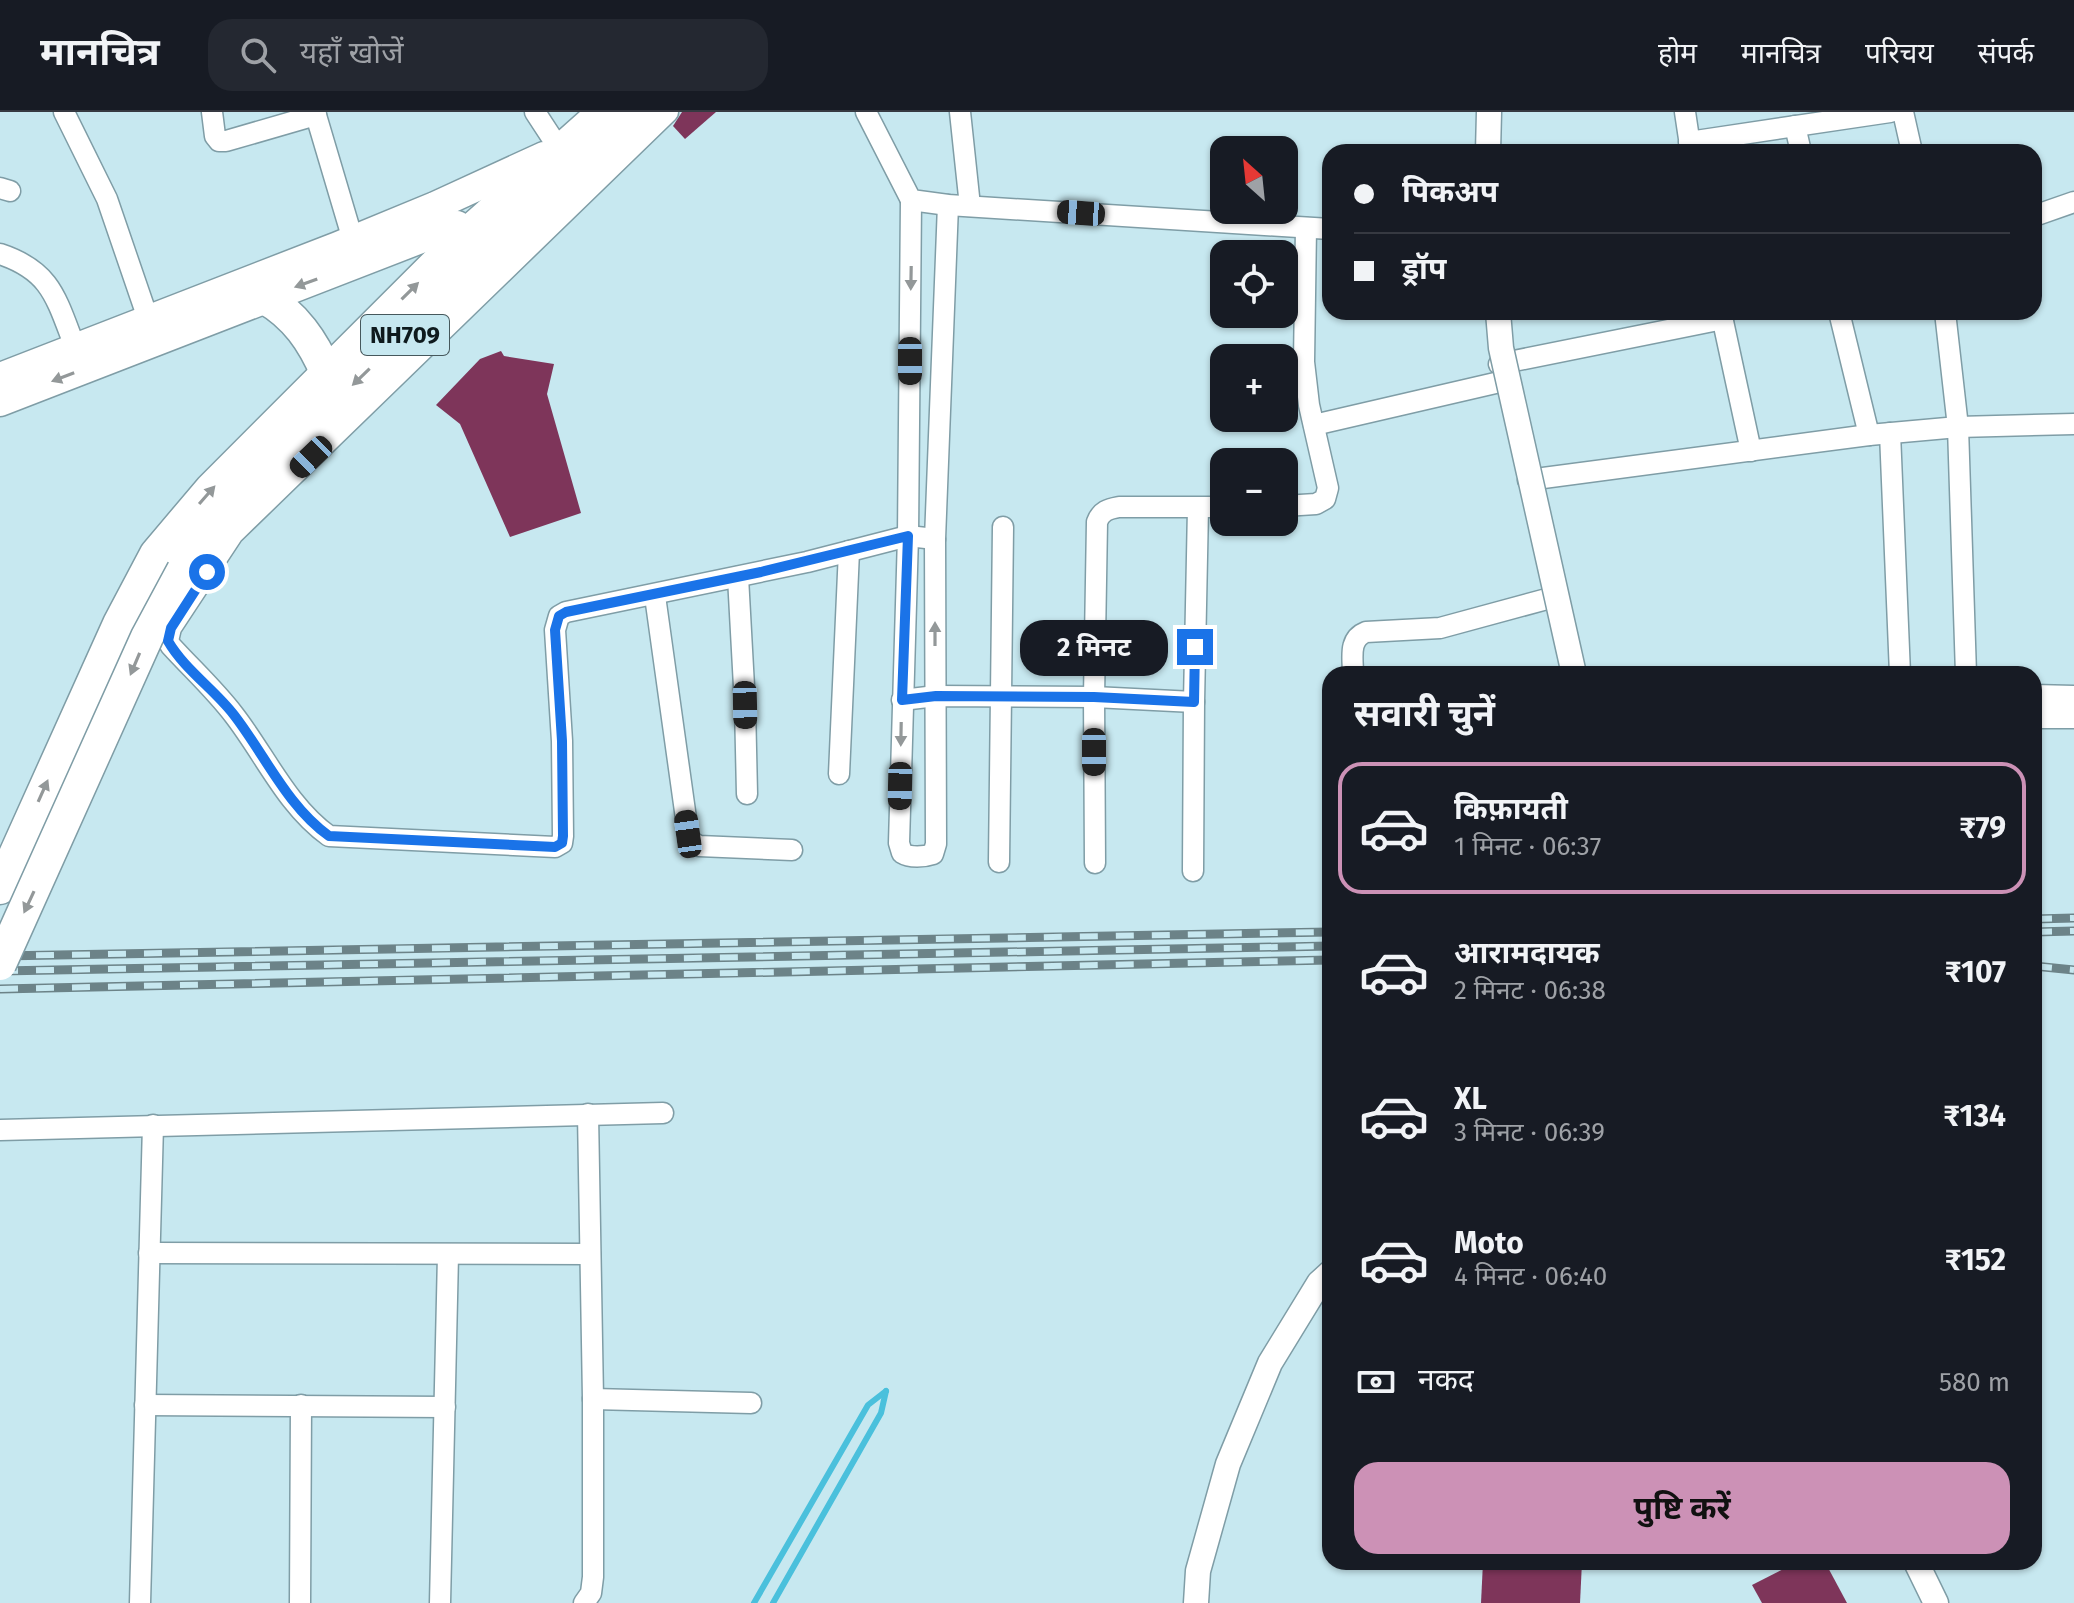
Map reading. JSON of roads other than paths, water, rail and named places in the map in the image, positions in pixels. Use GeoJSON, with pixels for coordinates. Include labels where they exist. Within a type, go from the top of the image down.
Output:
{"type":"FeatureCollection","features":[{"type":"Feature","properties":{"kind":"highway","name":"NH709"},"geometry":{"type":"LineString","coordinates":[[0,888],[119,624],[169,562],[230,504],[569,131],[604,112]]}},
{"type":"Feature","properties":{"kind":"highway","name":"NH709"},"geometry":{"type":"LineString","coordinates":[[0,964],[147,637],[169,562],[211,489],[471,238],[641,112]]}},
{"type":"Feature","properties":{"kind":"highway"},"geometry":{"type":"LineString","coordinates":[[265,298],[295,319],[319,354],[327,374]]}},
{"type":"Feature","properties":{"kind":"main road"},"geometry":{"type":"LineString","coordinates":[[5,375],[435,206],[512,172],[569,131]]}},
{"type":"Feature","properties":{"kind":"main road"},"geometry":{"type":"LineString","coordinates":[[435,206],[471,238]]}},
{"type":"Feature","properties":{"kind":"main road"},"geometry":{"type":"LineString","coordinates":[[0,402],[265,298],[471,238]]}},
{"type":"Feature","properties":{"kind":"street"},"geometry":{"type":"LineString","coordinates":[[64,112],[107,199],[144,307]]}},
{"type":"Feature","properties":{"kind":"street"},"geometry":{"type":"LineString","coordinates":[[212,112],[215,136],[219,141],[315,114],[350,230]]}},
{"type":"Feature","properties":{"kind":"street"},"geometry":{"type":"LineString","coordinates":[[535,112],[569,131]]}},
{"type":"Feature","properties":{"kind":"street"},"geometry":{"type":"LineString","coordinates":[[668,112],[233,534],[171,628],[168,641],[233,713],[299,809],[312,824],[329,836],[546,848],[562,843],[563,836],[556,622],[566,612],[655,596],[908,536],[935,539]]}},
{"type":"Feature","properties":{"kind":"street"},"geometry":{"type":"LineString","coordinates":[[866,112],[911,200],[908,536],[900,849],[907,856],[933,854],[936,844],[935,539],[948,205]]}},
{"type":"Feature","properties":{"kind":"street"},"geometry":{"type":"LineString","coordinates":[[960,112],[970,206]]}},
{"type":"Feature","properties":{"kind":"street"},"geometry":{"type":"LineString","coordinates":[[1491,144],[1492,112]]}},
{"type":"Feature","properties":{"kind":"street"},"geometry":{"type":"LineString","coordinates":[[1685,112],[1690,144]]}},
{"type":"Feature","properties":{"kind":"street"},"geometry":{"type":"LineString","coordinates":[[1705,144],[1844,116],[1890,112]]}},
{"type":"Feature","properties":{"kind":"street"},"geometry":{"type":"LineString","coordinates":[[1903,112],[1910,144]]}},
{"type":"Feature","properties":{"kind":"street"},"geometry":{"type":"LineString","coordinates":[[1795,126],[1799,144]]}},
{"type":"Feature","properties":{"kind":"street"},"geometry":{"type":"LineString","coordinates":[[5,375],[72,339],[144,307],[350,230],[493,171],[569,131]]}},
{"type":"Feature","properties":{"kind":"street"},"geometry":{"type":"LineString","coordinates":[[911,200],[948,205],[1322,229]]}},
{"type":"Feature","properties":{"kind":"street"},"geometry":{"type":"LineString","coordinates":[[2042,213],[2074,202]]}},
{"type":"Feature","properties":{"kind":"street"},"geometry":{"type":"LineString","coordinates":[[1298,505],[1316,504],[1325,499],[1328,488],[1304,362],[1306,228]]}},
{"type":"Feature","properties":{"kind":"street"},"geometry":{"type":"LineString","coordinates":[[0,254],[41,275],[55,293],[72,339]]}},
{"type":"Feature","properties":{"kind":"street"},"geometry":{"type":"LineString","coordinates":[[1497,320],[1502,372],[1558,596],[1580,666]]}},
{"type":"Feature","properties":{"kind":"street"},"geometry":{"type":"LineString","coordinates":[[1497,320],[1572,666]]}},
{"type":"Feature","properties":{"kind":"street"},"geometry":{"type":"LineString","coordinates":[[1314,425],[1502,372],[1706,320]]}},
{"type":"Feature","properties":{"kind":"street"},"geometry":{"type":"LineString","coordinates":[[1723,320],[1751,451]]}},
{"type":"Feature","properties":{"kind":"street"},"geometry":{"type":"LineString","coordinates":[[1842,320],[1879,434],[1899,666]]}},
{"type":"Feature","properties":{"kind":"street"},"geometry":{"type":"LineString","coordinates":[[1946,320],[1958,427],[1966,666]]}},
{"type":"Feature","properties":{"kind":"street"},"geometry":{"type":"LineString","coordinates":[[1528,480],[1879,434],[1958,427],[2074,424]]}},
{"type":"Feature","properties":{"kind":"street"},"geometry":{"type":"LineString","coordinates":[[1095,863],[1097,522],[1100,514],[1107,509],[1119,507],[1210,508]]}},
{"type":"Feature","properties":{"kind":"street"},"geometry":{"type":"LineString","coordinates":[[1193,871],[1198,508]]}},
{"type":"Feature","properties":{"kind":"street"},"geometry":{"type":"LineString","coordinates":[[999,862],[1003,527]]}},
{"type":"Feature","properties":{"kind":"street"},"geometry":{"type":"LineString","coordinates":[[839,774],[849,551]]}},
{"type":"Feature","properties":{"kind":"street"},"geometry":{"type":"LineString","coordinates":[[738,577],[747,794]]}},
{"type":"Feature","properties":{"kind":"street"},"geometry":{"type":"LineString","coordinates":[[655,596],[689,840],[699,846],[792,850]]}},
{"type":"Feature","properties":{"kind":"street"},"geometry":{"type":"LineString","coordinates":[[1353,666],[1353,643],[1358,635],[1366,632],[1440,628],[1558,596]]}},
{"type":"Feature","properties":{"kind":"street"},"geometry":{"type":"LineString","coordinates":[[2042,695],[2074,696]]}},
{"type":"Feature","properties":{"kind":"street"},"geometry":{"type":"LineString","coordinates":[[902,700],[936,696],[1094,697],[1194,702]]}},
{"type":"Feature","properties":{"kind":"street"},"geometry":{"type":"LineString","coordinates":[[2042,716],[2074,716]]}},
{"type":"Feature","properties":{"kind":"street"},"geometry":{"type":"LineString","coordinates":[[0,1130],[663,1113]]}},
{"type":"Feature","properties":{"kind":"street"},"geometry":{"type":"LineString","coordinates":[[584,1603],[591,1593],[593,1577],[588,1114]]}},
{"type":"Feature","properties":{"kind":"street"},"geometry":{"type":"LineString","coordinates":[[140,1603],[153,1125]]}},
{"type":"Feature","properties":{"kind":"street"},"geometry":{"type":"LineString","coordinates":[[149,1253],[590,1254]]}},
{"type":"Feature","properties":{"kind":"street"},"geometry":{"type":"LineString","coordinates":[[440,1603],[448,1255]]}},
{"type":"Feature","properties":{"kind":"street"},"geometry":{"type":"LineString","coordinates":[[1196,1603],[1198,1571],[1228,1464],[1270,1363],[1322,1280]]}},
{"type":"Feature","properties":{"kind":"street"},"geometry":{"type":"LineString","coordinates":[[593,1399],[751,1403]]}},
{"type":"Feature","properties":{"kind":"street"},"geometry":{"type":"LineString","coordinates":[[145,1405],[445,1407]]}},
{"type":"Feature","properties":{"kind":"street"},"geometry":{"type":"LineString","coordinates":[[300,1603],[301,1405]]}},
{"type":"Feature","properties":{"kind":"street"},"geometry":{"type":"LineString","coordinates":[[1920,1570],[1936,1603]]}},
{"type":"Feature","properties":{"kind":"waterway"},"geometry":{"type":"LineString","coordinates":[[754,1603],[868,1405],[886,1391]]}},
{"type":"Feature","properties":{"kind":"waterway"},"geometry":{"type":"LineString","coordinates":[[773,1603],[881,1413],[886,1391]]}},
{"type":"Feature","properties":{"kind":"railway"},"geometry":{"type":"LineString","coordinates":[[2042,919],[2074,918]]}},
{"type":"Feature","properties":{"kind":"railway"},"geometry":{"type":"LineString","coordinates":[[2042,932],[2074,931]]}},
{"type":"Feature","properties":{"kind":"railway"},"geometry":{"type":"LineString","coordinates":[[0,956],[1322,932]]}},
{"type":"Feature","properties":{"kind":"railway"},"geometry":{"type":"LineString","coordinates":[[0,971],[1322,946]]}},
{"type":"Feature","properties":{"kind":"railway"},"geometry":{"type":"LineString","coordinates":[[0,989],[1322,960]]}},
{"type":"Feature","properties":{"kind":"railway"},"geometry":{"type":"LineString","coordinates":[[2042,967],[2074,970]]}}]}
